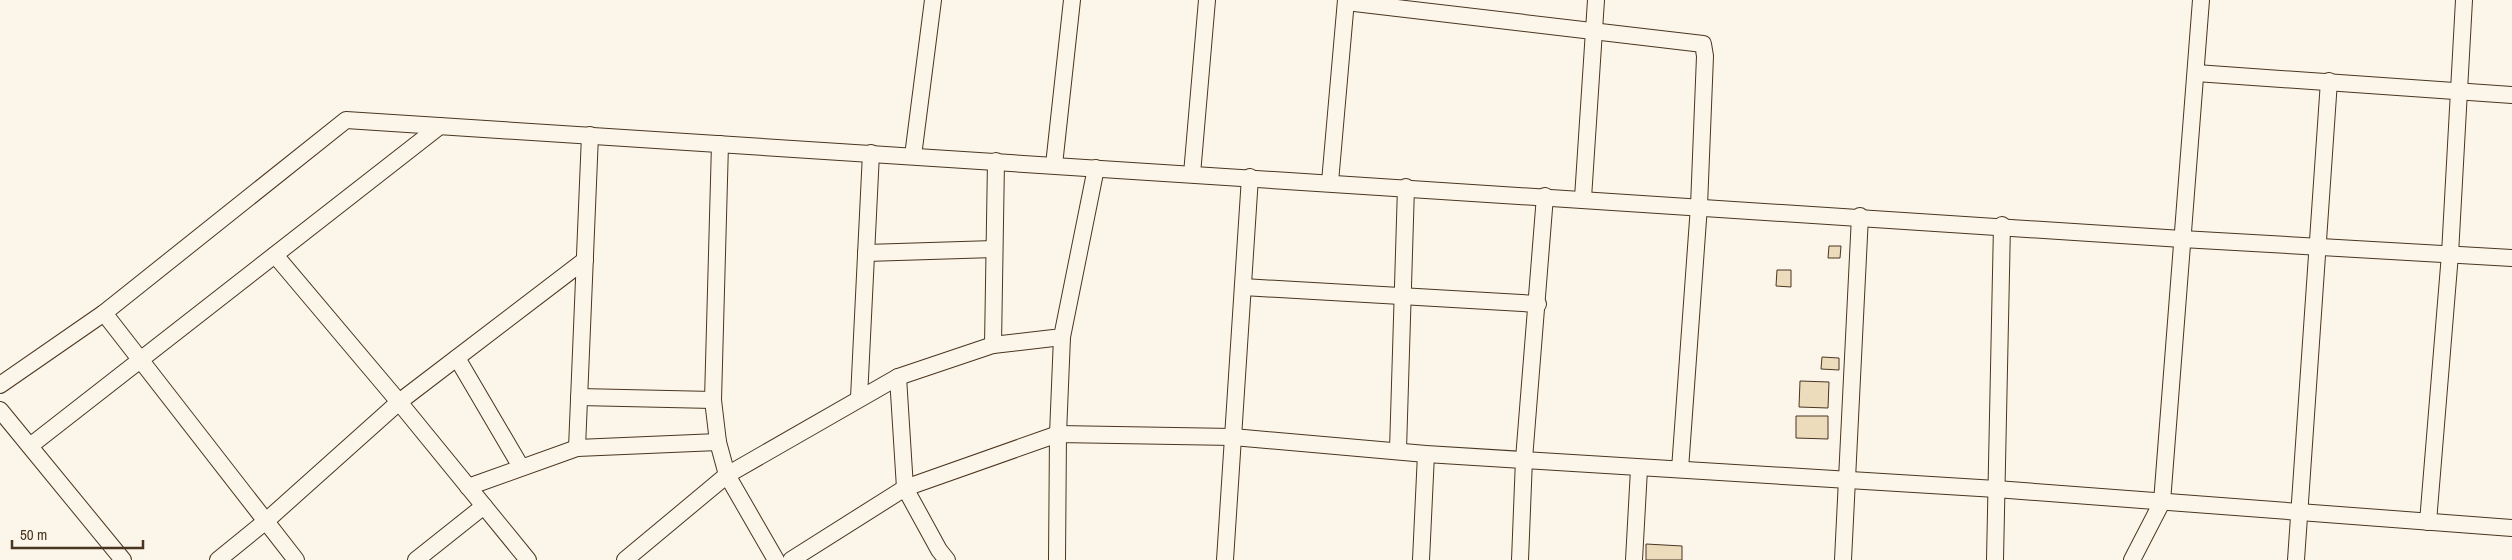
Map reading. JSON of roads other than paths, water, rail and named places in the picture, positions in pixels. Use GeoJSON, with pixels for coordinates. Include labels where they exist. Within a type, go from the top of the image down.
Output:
{"type":"FeatureCollection","features":[{"type":"Feature","properties":{"kind":"street"},"geometry":{"type":"LineString","coordinates":[[913,156],[933,0]]}},
{"type":"Feature","properties":{"kind":"street"},"geometry":{"type":"LineString","coordinates":[[1054,165],[1072,0]]}},
{"type":"Feature","properties":{"kind":"street"},"geometry":{"type":"LineString","coordinates":[[1192,174],[1207,0]]}},
{"type":"Feature","properties":{"kind":"street"},"geometry":{"type":"LineString","coordinates":[[1583,198],[1596,0]]}},
{"type":"Feature","properties":{"kind":"street"},"geometry":{"type":"LineString","coordinates":[[2132,560],[2162,502],[2201,0]]}},
{"type":"Feature","properties":{"kind":"street"},"geometry":{"type":"LineString","coordinates":[[2428,522],[2450,254],[2464,0]]}},
{"type":"Feature","properties":{"kind":"street"},"geometry":{"type":"LineString","coordinates":[[1330,182],[1346,1],[1703,44],[1705,56],[1699,206],[1680,469]]}},
{"type":"Feature","properties":{"kind":"street"},"geometry":{"type":"LineString","coordinates":[[2196,73],[2329,80],[2512,94]]}},
{"type":"Feature","properties":{"kind":"street"},"geometry":{"type":"LineString","coordinates":[[2296,560],[2329,80]]}},
{"type":"Feature","properties":{"kind":"street"},"geometry":{"type":"LineString","coordinates":[[0,384],[104,313],[346,120],[2002,225],[2182,239],[2317,245],[2512,258]]}},
{"type":"Feature","properties":{"kind":"street"},"geometry":{"type":"LineString","coordinates":[[30,446],[440,126]]}},
{"type":"Feature","properties":{"kind":"street"},"geometry":{"type":"LineString","coordinates":[[577,448],[590,135]]}},
{"type":"Feature","properties":{"kind":"street"},"geometry":{"type":"LineString","coordinates":[[720,144],[713,400],[718,442],[726,475],[776,560]]}},
{"type":"Feature","properties":{"kind":"street"},"geometry":{"type":"LineString","coordinates":[[859,398],[871,153]]}},
{"type":"Feature","properties":{"kind":"street"},"geometry":{"type":"LineString","coordinates":[[993,345],[996,161]]}},
{"type":"Feature","properties":{"kind":"street"},"geometry":{"type":"LineString","coordinates":[[1057,560],[1058,434],[1062,337],[1096,168]]}},
{"type":"Feature","properties":{"kind":"street"},"geometry":{"type":"LineString","coordinates":[[1225,560],[1250,177]]}},
{"type":"Feature","properties":{"kind":"street"},"geometry":{"type":"LineString","coordinates":[[1398,450],[1406,187]]}},
{"type":"Feature","properties":{"kind":"street"},"geometry":{"type":"LineString","coordinates":[[1520,560],[1524,459],[1538,304],[1545,196]]}},
{"type":"Feature","properties":{"kind":"street"},"geometry":{"type":"LineString","coordinates":[[1843,560],[1860,216]]}},
{"type":"Feature","properties":{"kind":"street"},"geometry":{"type":"LineString","coordinates":[[1995,560],[2002,225]]}},
{"type":"Feature","properties":{"kind":"street"},"geometry":{"type":"LineString","coordinates":[[866,252],[994,249]]}},
{"type":"Feature","properties":{"kind":"street"},"geometry":{"type":"LineString","coordinates":[[275,255],[400,402],[528,560]]}},
{"type":"Feature","properties":{"kind":"street"},"geometry":{"type":"LineString","coordinates":[[218,560],[266,521],[400,402],[585,260]]}},
{"type":"Feature","properties":{"kind":"street"},"geometry":{"type":"LineString","coordinates":[[1243,287],[1538,304]]}},
{"type":"Feature","properties":{"kind":"street"},"geometry":{"type":"LineString","coordinates":[[104,313],[296,560]]}},
{"type":"Feature","properties":{"kind":"street"},"geometry":{"type":"LineString","coordinates":[[625,560],[726,475],[898,377],[993,345],[1062,337]]}},
{"type":"Feature","properties":{"kind":"street"},"geometry":{"type":"LineString","coordinates":[[457,358],[521,467]]}},
{"type":"Feature","properties":{"kind":"street"},"geometry":{"type":"LineString","coordinates":[[898,377],[905,488],[939,550],[948,560]]}},
{"type":"Feature","properties":{"kind":"street"},"geometry":{"type":"LineString","coordinates":[[579,397],[713,400]]}},
{"type":"Feature","properties":{"kind":"street"},"geometry":{"type":"LineString","coordinates":[[0,410],[123,560]]}},
{"type":"Feature","properties":{"kind":"street"},"geometry":{"type":"LineString","coordinates":[[791,560],[905,488],[1058,434],[1233,437],[1398,450],[1426,454],[1524,459],[1639,469],[1680,469],[1996,490],[2512,528]]}},
{"type":"Feature","properties":{"kind":"street"},"geometry":{"type":"LineString","coordinates":[[468,487],[577,448],[718,442]]}},
{"type":"Feature","properties":{"kind":"street"},"geometry":{"type":"LineString","coordinates":[[1421,560],[1426,454]]}},
{"type":"Feature","properties":{"kind":"street"},"geometry":{"type":"LineString","coordinates":[[1634,560],[1639,469]]}},
{"type":"Feature","properties":{"kind":"street"},"geometry":{"type":"LineString","coordinates":[[416,560],[484,506]]}}]}
